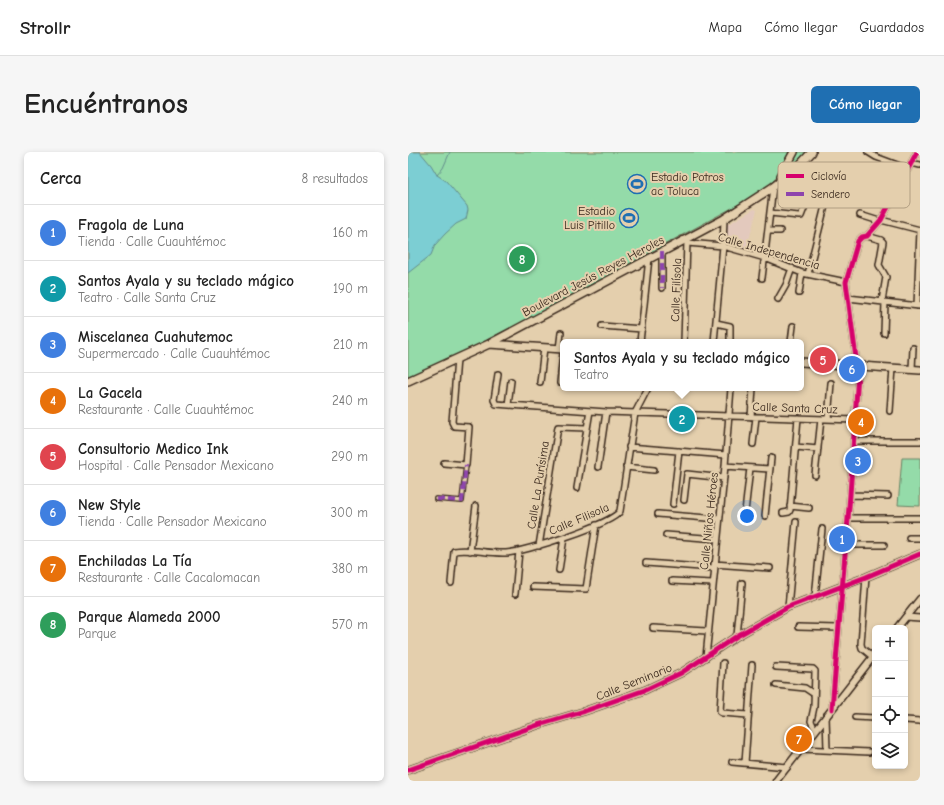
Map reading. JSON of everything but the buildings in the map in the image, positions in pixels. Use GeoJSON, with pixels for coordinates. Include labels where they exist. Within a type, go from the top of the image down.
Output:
{"type":"FeatureCollection","features":[{"type":"Feature","properties":{"kind":"main road","name":"Boulevard Jesús Reyes Heroles"},"geometry":{"type":"LineString","coordinates":[[789,162],[794,152]]}},
{"type":"Feature","properties":{"kind":"main road","name":"Boulevard Jesús Reyes Heroles"},"geometry":{"type":"LineString","coordinates":[[803,162],[812,152]]}},
{"type":"Feature","properties":{"kind":"main road","name":"Boulevard Jesús Reyes Heroles"},"geometry":{"type":"LineString","coordinates":[[408,380],[489,344],[662,251],[687,241],[724,219],[778,183]]}},
{"type":"Feature","properties":{"kind":"main road"},"geometry":{"type":"LineString","coordinates":[[489,344],[560,350]]}},
{"type":"Feature","properties":{"kind":"main road"},"geometry":{"type":"LineString","coordinates":[[804,362],[920,370]]}},
{"type":"Feature","properties":{"kind":"street"},"geometry":{"type":"LineString","coordinates":[[868,152],[889,162]]}},
{"type":"Feature","properties":{"kind":"street"},"geometry":{"type":"LineString","coordinates":[[910,166],[917,152]]}},
{"type":"Feature","properties":{"kind":"street"},"geometry":{"type":"LineString","coordinates":[[912,163],[920,165]]}},
{"type":"Feature","properties":{"kind":"street"},"geometry":{"type":"LineString","coordinates":[[762,278],[773,187]]}},
{"type":"Feature","properties":{"kind":"street"},"geometry":{"type":"LineString","coordinates":[[770,213],[802,216],[804,208]]}},
{"type":"Feature","properties":{"kind":"street"},"geometry":{"type":"LineString","coordinates":[[808,274],[824,208]]}},
{"type":"Feature","properties":{"kind":"street"},"geometry":{"type":"LineString","coordinates":[[867,236],[880,220],[887,208]]}},
{"type":"Feature","properties":{"kind":"street"},"geometry":{"type":"LineString","coordinates":[[848,298],[919,306],[920,230],[860,215]]}},
{"type":"Feature","properties":{"kind":"street"},"geometry":{"type":"LineString","coordinates":[[714,339],[724,219]]}},
{"type":"Feature","properties":{"kind":"street"},"geometry":{"type":"LineString","coordinates":[[768,231],[780,231]]}},
{"type":"Feature","properties":{"kind":"street"},"geometry":{"type":"LineString","coordinates":[[832,709],[854,442],[857,366],[846,282],[858,241],[862,237],[867,236],[881,240],[882,242],[879,265],[886,277],[884,333]]}},
{"type":"Feature","properties":{"kind":"street","name":"Calle Independencia"},"geometry":{"type":"LineString","coordinates":[[687,241],[723,246],[765,258],[802,273],[846,282]]}},
{"type":"Feature","properties":{"kind":"street","name":"Calle Filísola"},"geometry":{"type":"LineString","coordinates":[[684,339],[687,241]]}},
{"type":"Feature","properties":{"kind":"street"},"geometry":{"type":"LineString","coordinates":[[662,251],[662,288]]}},
{"type":"Feature","properties":{"kind":"street"},"geometry":{"type":"LineString","coordinates":[[640,339],[649,258]]}},
{"type":"Feature","properties":{"kind":"street"},"geometry":{"type":"LineString","coordinates":[[778,299],[786,285],[792,268]]}},
{"type":"Feature","properties":{"kind":"street"},"geometry":{"type":"LineString","coordinates":[[799,293],[802,273]]}},
{"type":"Feature","properties":{"kind":"street"},"geometry":{"type":"LineString","coordinates":[[716,323],[730,326],[730,339]]}},
{"type":"Feature","properties":{"kind":"street"},"geometry":{"type":"LineString","coordinates":[[602,326],[642,329]]}},
{"type":"Feature","properties":{"kind":"street"},"geometry":{"type":"LineString","coordinates":[[791,339],[793,326]]}},
{"type":"Feature","properties":{"kind":"street"},"geometry":{"type":"LineString","coordinates":[[561,333],[561,339]]}},
{"type":"Feature","properties":{"kind":"street"},"geometry":{"type":"LineString","coordinates":[[540,382],[544,348]]}},
{"type":"Feature","properties":{"kind":"street"},"geometry":{"type":"LineString","coordinates":[[912,369],[913,348]]}},
{"type":"Feature","properties":{"kind":"street"},"geometry":{"type":"LineString","coordinates":[[436,499],[462,501],[469,427],[454,426],[452,422],[456,359]]}},
{"type":"Feature","properties":{"kind":"street"},"geometry":{"type":"LineString","coordinates":[[890,411],[893,368]]}},
{"type":"Feature","properties":{"kind":"street","name":"Calle Santa Cruz"},"geometry":{"type":"LineString","coordinates":[[498,374],[495,403],[508,405],[606,412],[855,420]]}},
{"type":"Feature","properties":{"kind":"street"},"geometry":{"type":"LineString","coordinates":[[508,405],[511,382]]}},
{"type":"Feature","properties":{"kind":"street"},"geometry":{"type":"LineString","coordinates":[[828,419],[830,383]]}},
{"type":"Feature","properties":{"kind":"street","name":"Calle Filisola"},"geometry":{"type":"LineString","coordinates":[[451,583],[454,551],[506,553],[519,551],[564,538],[613,518],[619,513],[635,413],[646,391]]}},
{"type":"Feature","properties":{"kind":"street","name":"Calle Niños Héroes"},"geometry":{"type":"LineString","coordinates":[[706,657],[707,631],[724,478],[731,391]]}},
{"type":"Feature","properties":{"kind":"street"},"geometry":{"type":"LineString","coordinates":[[753,391],[753,444]]}},
{"type":"Feature","properties":{"kind":"street"},"geometry":{"type":"LineString","coordinates":[[578,488],[590,411]]}},
{"type":"Feature","properties":{"kind":"street"},"geometry":{"type":"LineString","coordinates":[[598,467],[606,412]]}},
{"type":"Feature","properties":{"kind":"street"},"geometry":{"type":"LineString","coordinates":[[783,513],[789,512],[790,506],[798,418]]}},
{"type":"Feature","properties":{"kind":"street"},"geometry":{"type":"LineString","coordinates":[[816,475],[821,419]]}},
{"type":"Feature","properties":{"kind":"street","name":"Calle La Purísima"},"geometry":{"type":"LineString","coordinates":[[539,546],[558,427],[587,428]]}},
{"type":"Feature","properties":{"kind":"street"},"geometry":{"type":"LineString","coordinates":[[854,442],[920,441]]}},
{"type":"Feature","properties":{"kind":"street"},"geometry":{"type":"LineString","coordinates":[[629,447],[726,455]]}},
{"type":"Feature","properties":{"kind":"street"},"geometry":{"type":"LineString","coordinates":[[796,448],[818,449]]}},
{"type":"Feature","properties":{"kind":"street"},"geometry":{"type":"LineString","coordinates":[[673,504],[679,451]]}},
{"type":"Feature","properties":{"kind":"street"},"geometry":{"type":"LineString","coordinates":[[765,516],[771,458]]}},
{"type":"Feature","properties":{"kind":"street"},"geometry":{"type":"LineString","coordinates":[[444,463],[466,465]]}},
{"type":"Feature","properties":{"kind":"street"},"geometry":{"type":"LineString","coordinates":[[725,466],[770,469]]}},
{"type":"Feature","properties":{"kind":"street"},"geometry":{"type":"LineString","coordinates":[[626,467],[654,470]]}},
{"type":"Feature","properties":{"kind":"street"},"geometry":{"type":"LineString","coordinates":[[745,512],[750,468]]}},
{"type":"Feature","properties":{"kind":"street"},"geometry":{"type":"LineString","coordinates":[[684,500],[688,474],[724,478]]}},
{"type":"Feature","properties":{"kind":"street"},"geometry":{"type":"LineString","coordinates":[[850,495],[888,496]]}},
{"type":"Feature","properties":{"kind":"street"},"geometry":{"type":"LineString","coordinates":[[470,551],[476,506]]}},
{"type":"Feature","properties":{"kind":"street"},"geometry":{"type":"LineString","coordinates":[[790,506],[809,508]]}},
{"type":"Feature","properties":{"kind":"street"},"geometry":{"type":"LineString","coordinates":[[658,514],[719,519]]}},
{"type":"Feature","properties":{"kind":"street"},"geometry":{"type":"LineString","coordinates":[[848,518],[920,518]]}},
{"type":"Feature","properties":{"kind":"street"},"geometry":{"type":"LineString","coordinates":[[788,607],[796,522]]}},
{"type":"Feature","properties":{"kind":"street"},"geometry":{"type":"LineString","coordinates":[[533,587],[586,589],[596,525]]}},
{"type":"Feature","properties":{"kind":"street"},"geometry":{"type":"LineString","coordinates":[[815,597],[822,529]]}},
{"type":"Feature","properties":{"kind":"street"},"geometry":{"type":"LineString","coordinates":[[666,535],[717,540]]}},
{"type":"Feature","properties":{"kind":"street"},"geometry":{"type":"LineString","coordinates":[[559,570],[564,538]]}},
{"type":"Feature","properties":{"kind":"street"},"geometry":{"type":"LineString","coordinates":[[908,538],[920,538]]}},
{"type":"Feature","properties":{"kind":"street"},"geometry":{"type":"LineString","coordinates":[[846,545],[884,546]]}},
{"type":"Feature","properties":{"kind":"street"},"geometry":{"type":"LineString","coordinates":[[515,594],[519,551]]}},
{"type":"Feature","properties":{"kind":"street","name":"Calle Seminario"},"geometry":{"type":"LineString","coordinates":[[408,770],[538,725],[628,697],[681,673],[737,636],[788,607],[842,587],[920,554]]}},
{"type":"Feature","properties":{"kind":"street"},"geometry":{"type":"LineString","coordinates":[[646,563],[770,568]]}},
{"type":"Feature","properties":{"kind":"street"},"geometry":{"type":"LineString","coordinates":[[866,577],[861,644],[862,648],[872,654]]}},
{"type":"Feature","properties":{"kind":"street"},"geometry":{"type":"LineString","coordinates":[[672,581],[712,583]]}},
{"type":"Feature","properties":{"kind":"street"},"geometry":{"type":"LineString","coordinates":[[737,636],[742,583]]}},
{"type":"Feature","properties":{"kind":"street"},"geometry":{"type":"LineString","coordinates":[[899,625],[920,599]]}},
{"type":"Feature","properties":{"kind":"street"},"geometry":{"type":"LineString","coordinates":[[906,617],[920,618]]}},
{"type":"Feature","properties":{"kind":"street"},"geometry":{"type":"LineString","coordinates":[[798,627],[838,628]]}},
{"type":"Feature","properties":{"kind":"street"},"geometry":{"type":"LineString","coordinates":[[653,628],[707,631]]}},
{"type":"Feature","properties":{"kind":"street"},"geometry":{"type":"LineString","coordinates":[[776,781],[814,730],[872,658]]}},
{"type":"Feature","properties":{"kind":"street"},"geometry":{"type":"LineString","coordinates":[[723,663],[720,712],[748,715]]}},
{"type":"Feature","properties":{"kind":"street"},"geometry":{"type":"LineString","coordinates":[[745,763],[752,666]]}},
{"type":"Feature","properties":{"kind":"street"},"geometry":{"type":"LineString","coordinates":[[776,668],[814,670],[814,694],[811,721],[814,730]]}},
{"type":"Feature","properties":{"kind":"street"},"geometry":{"type":"LineString","coordinates":[[776,685],[805,688],[814,694]]}},
{"type":"Feature","properties":{"kind":"street"},"geometry":{"type":"LineString","coordinates":[[826,716],[826,750]]}},
{"type":"Feature","properties":{"kind":"street"},"geometry":{"type":"LineString","coordinates":[[855,717],[872,718]]}},
{"type":"Feature","properties":{"kind":"street"},"geometry":{"type":"LineString","coordinates":[[908,720],[920,721]]}},
{"type":"Feature","properties":{"kind":"street"},"geometry":{"type":"LineString","coordinates":[[801,748],[869,752]]}},
{"type":"Feature","properties":{"kind":"street"},"geometry":{"type":"LineString","coordinates":[[732,762],[787,766]]}},
{"type":"Feature","properties":{"kind":"shaded area"},"geometry":{"type":"Polygon","coordinates":[[[754,209],[757,210],[746,251],[726,245],[727,225],[754,209]]]}},
{"type":"Feature","properties":{"kind":"green space"},"geometry":{"type":"Polygon","coordinates":[[[408,152],[789,152],[784,162],[778,162],[778,174],[767,189],[507,330],[431,368],[408,376],[408,152]]]}},
{"type":"Feature","properties":{"kind":"green space"},"geometry":{"type":"Polygon","coordinates":[[[796,152],[807,152],[796,162],[791,162],[796,152]]]}},
{"type":"Feature","properties":{"kind":"green space"},"geometry":{"type":"Polygon","coordinates":[[[902,458],[920,458],[920,506],[898,505],[902,458]]]}},
{"type":"Feature","properties":{"kind":"water"},"geometry":{"type":"Polygon","coordinates":[[[408,152],[420,152],[437,175],[446,181],[467,206],[468,210],[466,219],[456,224],[445,234],[435,245],[431,255],[408,273],[408,152]]]}},
{"type":"Feature","properties":{"kind":"waterway"},"geometry":{"type":"LineString","coordinates":[[437,175],[443,168],[450,152]]}},
{"type":"Feature","properties":{"kind":"marked path"},"geometry":{"type":"LineString","coordinates":[[662,251],[662,288]]}},
{"type":"Feature","properties":{"kind":"marked path"},"geometry":{"type":"LineString","coordinates":[[436,499],[462,501],[466,465]]}},
{"type":"Feature","properties":{"kind":"cycle path"},"geometry":{"type":"LineString","coordinates":[[910,165],[917,152]]}},
{"type":"Feature","properties":{"kind":"cycle path"},"geometry":{"type":"LineString","coordinates":[[832,709],[850,495],[858,373],[846,282],[858,241],[862,237],[867,236],[881,220],[887,208]]}},
{"type":"Feature","properties":{"kind":"cycle path"},"geometry":{"type":"LineString","coordinates":[[408,770],[645,690],[681,673],[737,636],[788,607],[866,577],[920,554]]}},
{"type":"Feature","properties":{"kind":"place","name":"Estadio Potros ac Toluca"},"geometry":{"type":"Point","coordinates":[637,184]}},
{"type":"Feature","properties":{"kind":"place","name":"Estadio Luis Pitillo"},"geometry":{"type":"Point","coordinates":[629,218]}},
{"type":"Feature","properties":{"kind":"place","name":"Parque Alameda 2000"},"geometry":{"type":"Point","coordinates":[522,259]}},
{"type":"Feature","properties":{"kind":"place","name":"Consultorio Medico Ink"},"geometry":{"type":"Point","coordinates":[823,360]}},
{"type":"Feature","properties":{"kind":"place","name":"New Style"},"geometry":{"type":"Point","coordinates":[852,369]}},
{"type":"Feature","properties":{"kind":"place","name":"Santos Ayala y su teclado mágico"},"geometry":{"type":"Point","coordinates":[682,419]}},
{"type":"Feature","properties":{"kind":"place","name":"La Gacela"},"geometry":{"type":"Point","coordinates":[861,422]}},
{"type":"Feature","properties":{"kind":"place","name":"Miscelanea Cuahutemoc"},"geometry":{"type":"Point","coordinates":[858,461]}},
{"type":"Feature","properties":{"kind":"place","name":"Fragola de Luna"},"geometry":{"type":"Point","coordinates":[842,539]}},
{"type":"Feature","properties":{"kind":"place","name":"Enchiladas La Tía"},"geometry":{"type":"Point","coordinates":[799,739]}}]}
